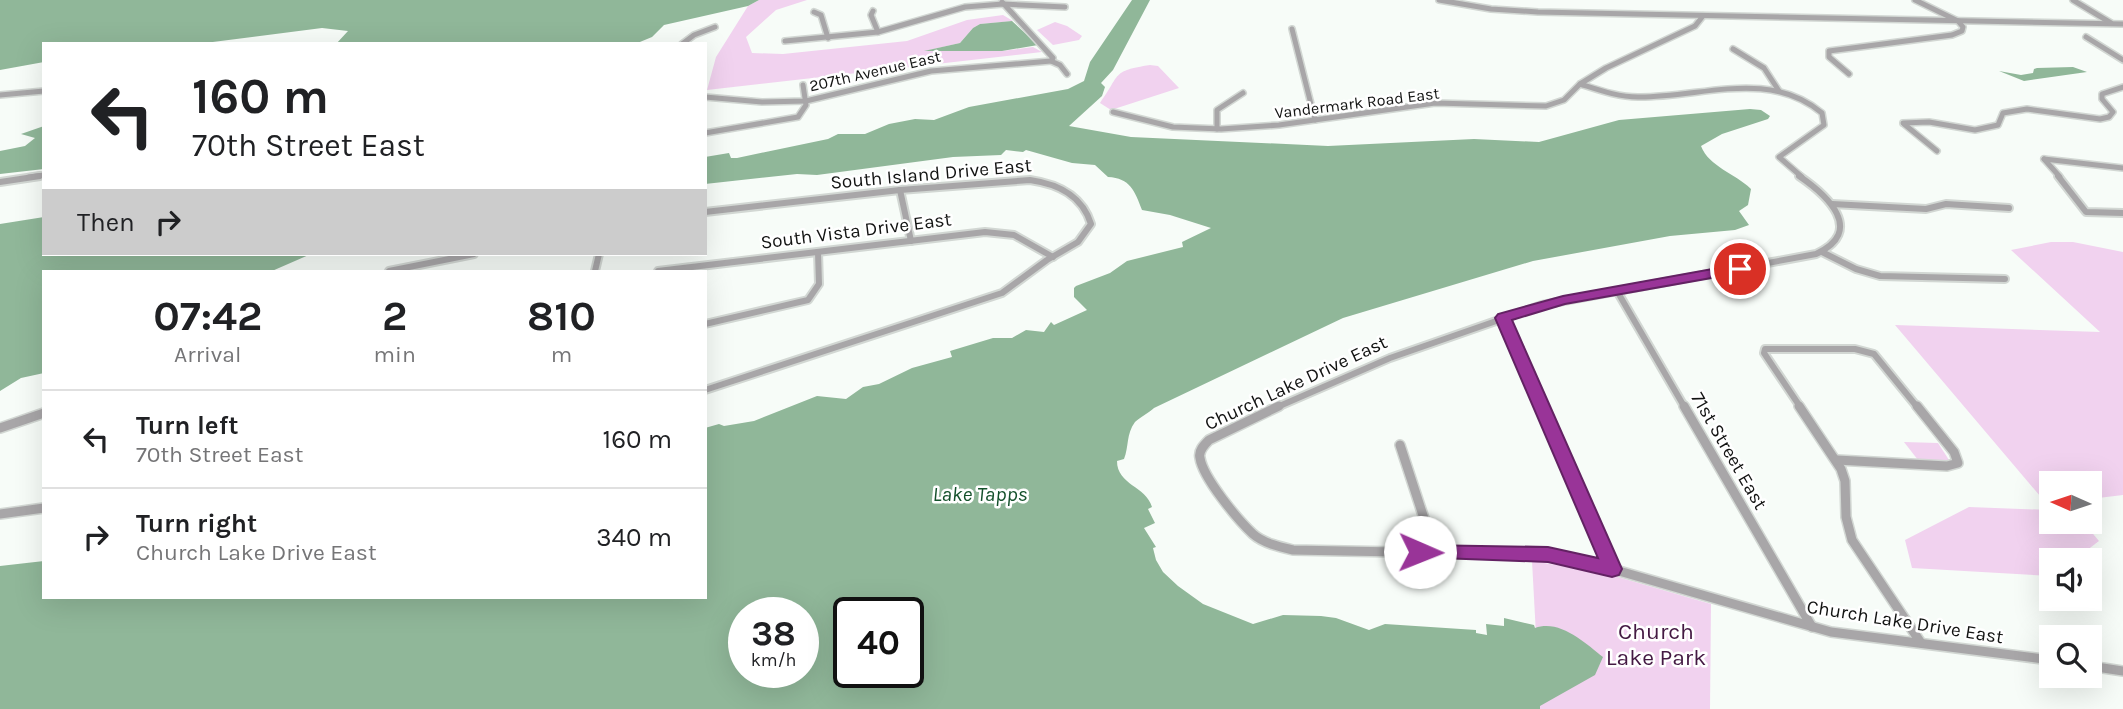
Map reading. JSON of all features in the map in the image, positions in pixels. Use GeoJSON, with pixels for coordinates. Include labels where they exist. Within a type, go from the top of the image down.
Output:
{"type":"FeatureCollection","features":[{"type":"Feature","properties":{"kind":"street"},"geometry":{"type":"LineString","coordinates":[[1439,0],[1538,12],[2123,24]]}},
{"type":"Feature","properties":{"kind":"street"},"geometry":{"type":"LineString","coordinates":[[1849,74],[1829,57],[1829,51],[1952,35],[1962,31],[1958,20],[1915,0]]}},
{"type":"Feature","properties":{"kind":"street"},"geometry":{"type":"LineString","coordinates":[[2073,0],[2111,24]]}},
{"type":"Feature","properties":{"kind":"street"},"geometry":{"type":"LineString","coordinates":[[1002,2],[1053,58],[1051,61],[1060,65],[1067,74]]}},
{"type":"Feature","properties":{"kind":"street"},"geometry":{"type":"LineString","coordinates":[[785,41],[878,32],[957,8],[1002,2],[1065,7]]}},
{"type":"Feature","properties":{"kind":"street"},"geometry":{"type":"LineString","coordinates":[[873,11],[871,15],[878,32]]}},
{"type":"Feature","properties":{"kind":"street"},"geometry":{"type":"LineString","coordinates":[[814,12],[821,15],[828,38]]}},
{"type":"Feature","properties":{"kind":"street","name":"Vandermark Road East"},"geometry":{"type":"LineString","coordinates":[[1113,112],[1173,127],[1217,129],[1266,127],[1436,103],[1553,105],[1606,68],[1695,26],[1703,16]]}},
{"type":"Feature","properties":{"kind":"street"},"geometry":{"type":"LineString","coordinates":[[685,42],[694,35],[715,27]]}},
{"type":"Feature","properties":{"kind":"street"},"geometry":{"type":"LineString","coordinates":[[1292,29],[1315,120]]}},
{"type":"Feature","properties":{"kind":"street"},"geometry":{"type":"LineString","coordinates":[[2086,37],[2123,60]]}},
{"type":"Feature","properties":{"kind":"street"},"geometry":{"type":"LineString","coordinates":[[1733,49],[1764,68],[1779,91]]}},
{"type":"Feature","properties":{"kind":"street","name":"207th Avenue East"},"geometry":{"type":"LineString","coordinates":[[707,97],[762,102],[806,101],[938,70],[1051,61]]}},
{"type":"Feature","properties":{"kind":"street"},"geometry":{"type":"LineString","coordinates":[[1580,84],[1615,94],[1638,97],[1718,90],[1779,91],[1809,102],[1824,117],[1825,122],[1821,129],[1779,157],[1786,166],[1815,184],[1832,204],[1838,218],[1839,232],[1831,247],[1822,252]]}},
{"type":"Feature","properties":{"kind":"street"},"geometry":{"type":"LineString","coordinates":[[707,133],[796,118],[804,109],[806,101],[803,85]]}},
{"type":"Feature","properties":{"kind":"street"},"geometry":{"type":"LineString","coordinates":[[1937,151],[1903,123],[1929,122],[1986,130],[1998,125],[2001,115],[2006,111],[2027,109],[2100,119],[2109,117],[2113,112],[2102,99],[2102,94],[2123,87]]}},
{"type":"Feature","properties":{"kind":"street"},"geometry":{"type":"LineString","coordinates":[[0,95],[42,91]]}},
{"type":"Feature","properties":{"kind":"street"},"geometry":{"type":"LineString","coordinates":[[1217,129],[1217,110],[1243,93]]}},
{"type":"Feature","properties":{"kind":"street"},"geometry":{"type":"LineString","coordinates":[[2123,168],[2043,159],[2057,171],[2072,196],[2086,212],[2123,213]]}},
{"type":"Feature","properties":{"kind":"street"},"geometry":{"type":"LineString","coordinates":[[0,182],[42,175]]}},
{"type":"Feature","properties":{"kind":"street","name":"South Island Drive East"},"geometry":{"type":"LineString","coordinates":[[707,212],[900,190],[1019,180],[1045,182],[1058,187],[1080,202],[1091,224],[1082,239],[1002,293],[707,389]]}},
{"type":"Feature","properties":{"kind":"street"},"geometry":{"type":"LineString","coordinates":[[900,190],[911,241]]}},
{"type":"Feature","properties":{"kind":"street"},"geometry":{"type":"LineString","coordinates":[[1832,204],[1926,209],[1946,204],[2009,208]]}},
{"type":"Feature","properties":{"kind":"street","name":"South Vista Drive East"},"geometry":{"type":"LineString","coordinates":[[666,270],[1002,232],[1024,239],[1053,257]]}},
{"type":"Feature","properties":{"kind":"street"},"geometry":{"type":"LineString","coordinates":[[707,324],[808,300],[818,290],[821,280],[818,252]]}},
{"type":"Feature","properties":{"kind":"street"},"geometry":{"type":"LineString","coordinates":[[1822,252],[1856,269],[1880,276],[2005,279]]}},
{"type":"Feature","properties":{"kind":"street","name":"Church Lake Drive East"},"geometry":{"type":"LineString","coordinates":[[1822,252],[1563,300],[1415,348],[1250,419],[1209,440],[1199,454],[1200,465],[1241,522],[1254,535],[1275,545],[1315,551],[1548,555],[1612,569],[1812,627],[2039,658]]}},
{"type":"Feature","properties":{"kind":"street"},"geometry":{"type":"LineString","coordinates":[[393,270],[464,256]]}},
{"type":"Feature","properties":{"kind":"street","name":"71st Street East"},"geometry":{"type":"LineString","coordinates":[[1617,291],[1812,627]]}},
{"type":"Feature","properties":{"kind":"street"},"geometry":{"type":"LineString","coordinates":[[1503,318],[1612,569]]}},
{"type":"Feature","properties":{"kind":"street"},"geometry":{"type":"LineString","coordinates":[[1837,460],[1947,466],[1958,463],[1954,453],[1878,356],[1870,352],[1768,347],[1763,350],[1837,460],[1845,481],[1846,517],[1852,540],[1921,643]]}},
{"type":"Feature","properties":{"kind":"street"},"geometry":{"type":"LineString","coordinates":[[0,428],[42,414]]}},
{"type":"Feature","properties":{"kind":"street"},"geometry":{"type":"LineString","coordinates":[[1400,445],[1435,552]]}},
{"type":"Feature","properties":{"kind":"street"},"geometry":{"type":"LineString","coordinates":[[0,514],[42,508]]}},
{"type":"Feature","properties":{"kind":"street"},"geometry":{"type":"LineString","coordinates":[[2102,668],[2123,671]]}},
{"type":"Feature","properties":{"kind":"green space"},"geometry":{"type":"Polygon","coordinates":[[[759,0],[807,0],[776,10],[746,37],[752,53],[783,54],[907,41],[967,20],[1003,15],[1013,21],[980,24],[960,43],[925,51],[1002,51],[1033,47],[1042,52],[707,90],[716,57],[748,6],[759,0]]]}},
{"type":"Feature","properties":{"kind":"green space"},"geometry":{"type":"Polygon","coordinates":[[[1055,22],[1082,36],[1079,40],[1053,45],[1037,30],[1055,22]]]}},
{"type":"Feature","properties":{"kind":"green space"},"geometry":{"type":"Polygon","coordinates":[[[1158,66],[1179,88],[1111,110],[1100,103],[1118,75],[1129,69],[1158,66]]]}},
{"type":"Feature","properties":{"kind":"green space"},"geometry":{"type":"Polygon","coordinates":[[[2051,242],[2073,242],[2123,252],[2123,495],[2102,498],[2102,471],[2039,471],[2039,495],[1895,325],[2100,332],[2011,250],[2051,242]]]}},
{"type":"Feature","properties":{"kind":"green space"},"geometry":{"type":"Polygon","coordinates":[[[1904,442],[1938,443],[1949,460],[1918,460],[1904,442]]]}},
{"type":"Feature","properties":{"kind":"green space"},"geometry":{"type":"Polygon","coordinates":[[[1969,507],[2039,510],[2039,534],[2093,534],[2099,541],[2090,548],[2039,548],[2039,575],[1912,568],[1905,540],[1969,507]]]}},
{"type":"Feature","properties":{"kind":"green space","name":"Church Lake Park"},"geometry":{"type":"Polygon","coordinates":[[[1532,561],[1604,573],[1711,604],[1710,709],[1540,709],[1532,561]]]}},
{"type":"Feature","properties":{"kind":"water"},"geometry":{"type":"Polygon","coordinates":[[[0,0],[759,0],[748,6],[664,25],[652,37],[640,42],[338,42],[348,31],[322,28],[213,42],[42,42],[42,62],[0,70],[0,0]]]}},
{"type":"Feature","properties":{"kind":"water","name":"Lake Tapps"},"geometry":{"type":"Polygon","coordinates":[[[1132,0],[1150,0],[1113,70],[1101,83],[1105,87],[1102,96],[1069,126],[1131,137],[1328,146],[1474,139],[1539,142],[1619,120],[1750,109],[1761,110],[1770,116],[1768,119],[1722,134],[1701,146],[1716,165],[1751,189],[1748,205],[1739,211],[1749,225],[1735,230],[1670,236],[1533,261],[1343,318],[1154,408],[1135,422],[1130,431],[1124,459],[1117,461],[1118,469],[1126,481],[1144,494],[1152,507],[1148,509],[1155,523],[1144,528],[1156,547],[1153,548],[1156,560],[1163,572],[1203,604],[1253,624],[1283,615],[1336,618],[1369,630],[1385,624],[1476,630],[1476,633],[1487,635],[1486,624],[1504,626],[1504,618],[1534,625],[1535,628],[1554,627],[1572,634],[1603,657],[1595,675],[1540,706],[1540,709],[0,709],[0,566],[42,561],[42,599],[707,599],[707,427],[754,421],[817,396],[846,399],[863,387],[879,384],[912,368],[952,357],[950,351],[993,338],[1012,338],[1026,330],[1044,332],[1051,322],[1054,325],[1087,310],[1074,297],[1076,286],[1110,273],[1127,261],[1183,247],[1182,242],[1211,228],[1170,215],[1142,210],[1134,191],[1127,183],[1108,177],[1095,165],[1072,163],[1026,150],[1006,150],[1001,155],[953,157],[817,175],[797,174],[707,184],[707,157],[729,153],[731,158],[737,158],[828,139],[838,134],[865,134],[889,124],[915,119],[934,120],[969,107],[1068,89],[1084,81],[1090,62],[1132,0]]]}},
{"type":"Feature","properties":{"kind":"water"},"geometry":{"type":"Polygon","coordinates":[[[1012,21],[1038,45],[1002,51],[924,51],[960,43],[980,24],[1012,21]]]}},
{"type":"Feature","properties":{"kind":"water"},"geometry":{"type":"Polygon","coordinates":[[[2073,67],[2087,72],[2024,81],[1999,71],[2021,75],[2033,73],[2037,68],[2073,67]]]}},
{"type":"Feature","properties":{"kind":"water"},"geometry":{"type":"Polygon","coordinates":[[[42,127],[42,169],[0,174],[0,151],[25,146],[35,138],[21,134],[42,127]]]}},
{"type":"Feature","properties":{"kind":"water"},"geometry":{"type":"Polygon","coordinates":[[[42,217],[42,256],[306,256],[274,270],[42,270],[42,373],[21,378],[0,391],[0,224],[42,217]]]}},
{"type":"Feature","properties":{"kind":"route"},"geometry":{"type":"LineString","coordinates":[[1420,552],[1548,555],[1612,569],[1503,318],[1563,300],[1740,269]]}}]}
